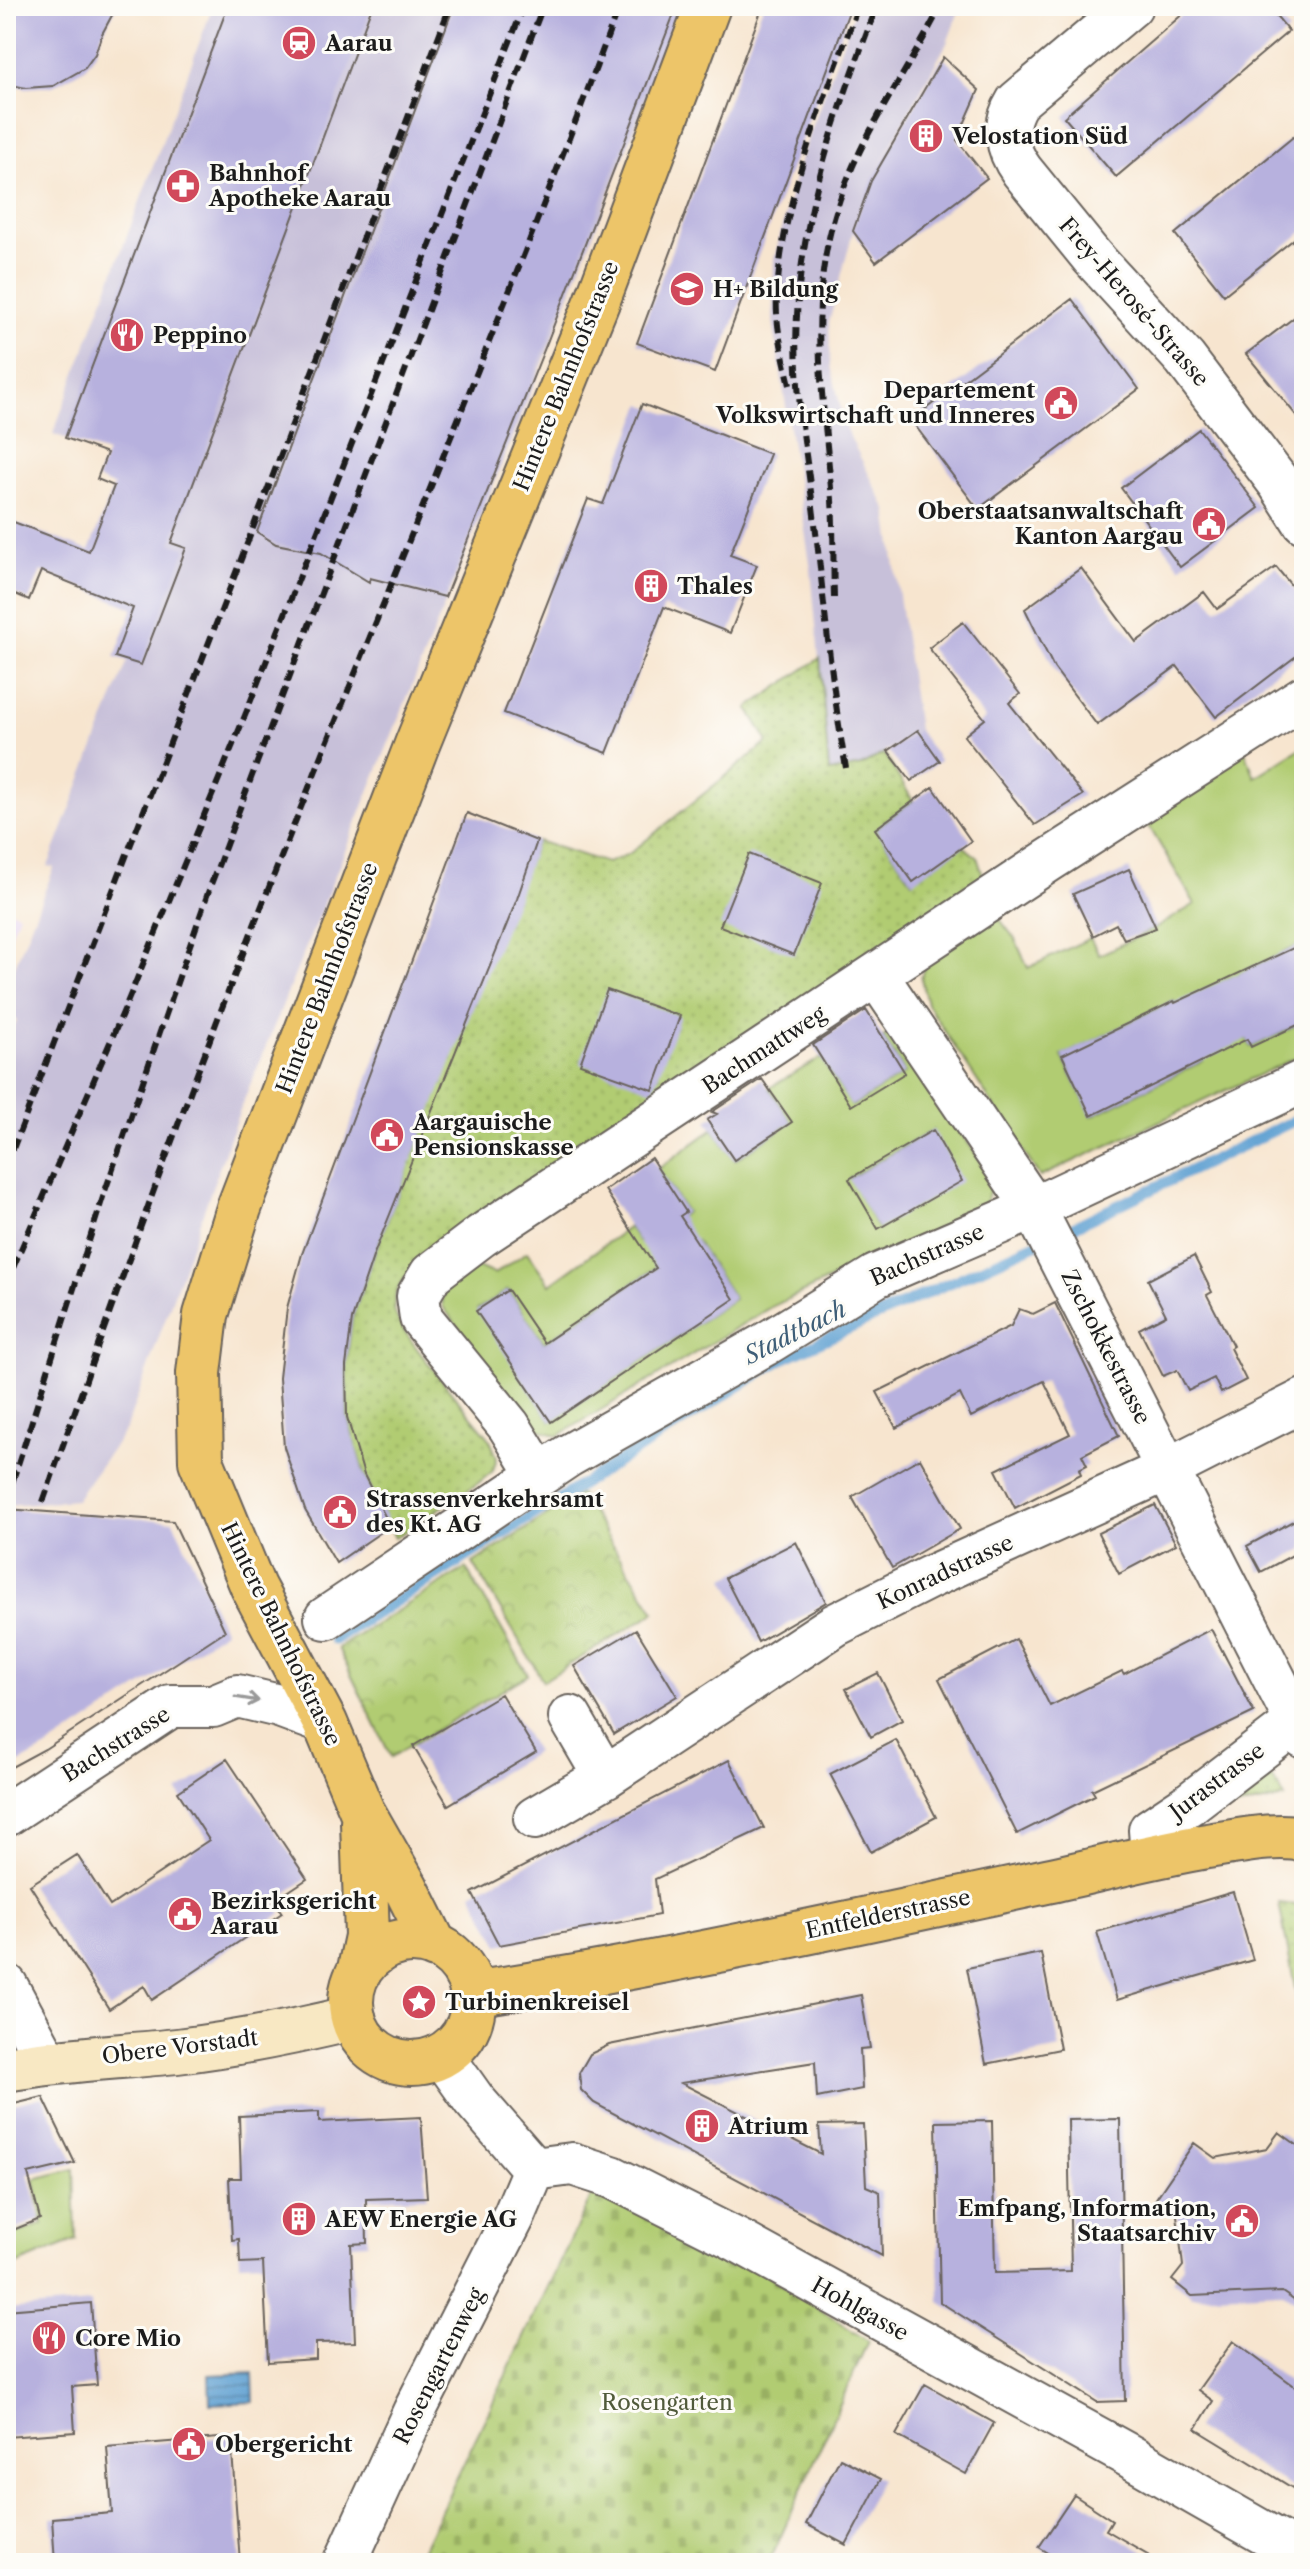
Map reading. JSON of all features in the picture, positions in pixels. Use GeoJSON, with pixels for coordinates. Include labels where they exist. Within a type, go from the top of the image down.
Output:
{"type":"FeatureCollection","features":[{"type":"Feature","properties":{"kind":"main road","name":"Hintere Bahnhofstrasse"},"geometry":{"type":"LineString","coordinates":[[435,1946],[362,1811],[325,1723],[253,1587],[201,1461],[199,1373],[206,1315],[239,1208],[418,742],[597,302],[708,6]]}},
{"type":"Feature","properties":{"kind":"main road"},"geometry":{"type":"LineString","coordinates":[[360,1969],[386,1947],[410,1942],[435,1946],[448,1953],[460,1964],[472,1994],[469,2023],[463,2035],[442,2055],[425,2062],[406,2063],[388,2059],[372,2049],[360,2035],[350,2001],[367,1936],[362,1811]]}},
{"type":"Feature","properties":{"kind":"main road","name":"Entfelderstrasse"},"geometry":{"type":"LineString","coordinates":[[472,1994],[560,1980],[822,1928],[1047,1881],[1152,1855],[1254,1839],[1304,1839]]}},
{"type":"Feature","properties":{"kind":"main road","name":"Obere Vorstadt"},"geometry":{"type":"LineString","coordinates":[[6,2069],[181,2050],[298,2031],[353,2018]]}},
{"type":"Feature","properties":{"kind":"street","name":"Frey-Herosé-Strasse"},"geometry":{"type":"LineString","coordinates":[[1131,6],[1017,102],[1007,117],[1006,138],[1014,160],[1092,257],[1291,473],[1304,522]]}},
{"type":"Feature","properties":{"kind":"street","name":"Bachmattweg"},"geometry":{"type":"LineString","coordinates":[[539,1475],[509,1426],[421,1318],[418,1296],[431,1274],[481,1236],[1048,861],[1304,697]]}},
{"type":"Feature","properties":{"kind":"street","name":"Zschokkestrasse"},"geometry":{"type":"LineString","coordinates":[[877,976],[1045,1230],[1301,1725]]}},
{"type":"Feature","properties":{"kind":"street","name":"Bachstrasse"},"geometry":{"type":"LineString","coordinates":[[326,1618],[568,1456],[764,1345],[876,1276],[1045,1230],[1304,1081]]}},
{"type":"Feature","properties":{"kind":"street","name":"Konradstrasse"},"geometry":{"type":"LineString","coordinates":[[535,1818],[605,1777],[835,1625],[930,1577],[1168,1469],[1304,1400]]}},
{"type":"Feature","properties":{"kind":"street","name":"Bachstrasse"},"geometry":{"type":"LineString","coordinates":[[6,1815],[171,1706],[213,1706],[237,1696],[279,1706],[325,1723]]}},
{"type":"Feature","properties":{"kind":"street"},"geometry":{"type":"LineString","coordinates":[[570,1717],[605,1777]]}},
{"type":"Feature","properties":{"kind":"street","name":"Jurastrasse"},"geometry":{"type":"LineString","coordinates":[[1152,1855],[1150,1830],[1301,1725]]}},
{"type":"Feature","properties":{"kind":"street"},"geometry":{"type":"LineString","coordinates":[[6,1985],[48,2063]]}},
{"type":"Feature","properties":{"kind":"street"},"geometry":{"type":"LineString","coordinates":[[442,2055],[474,2100],[534,2169]]}},
{"type":"Feature","properties":{"kind":"street","name":"Hohlgasse"},"geometry":{"type":"LineString","coordinates":[[534,2169],[572,2164],[612,2177],[752,2249],[1304,2556]]}},
{"type":"Feature","properties":{"kind":"street","name":"Rosengartenweg"},"geometry":{"type":"LineString","coordinates":[[345,2563],[414,2412],[515,2214],[534,2169]]}},
{"type":"Feature","properties":{"kind":"shaded area"},"geometry":{"type":"Polygon","coordinates":[[[213,6],[683,6],[546,355],[238,1115],[126,1429],[76,1500],[6,1505],[6,1048],[17,1020],[6,1015],[6,988],[54,868],[48,866],[173,544],[102,517],[115,487],[97,479],[107,453],[53,434],[213,6]]]}},
{"type":"Feature","properties":{"kind":"shaded area"},"geometry":{"type":"Polygon","coordinates":[[[856,6],[961,6],[947,43],[871,181],[853,231],[829,323],[831,366],[845,427],[887,510],[918,730],[861,767],[829,772],[811,570],[773,321],[774,259],[797,169],[856,6]]]}},
{"type":"Feature","properties":{"kind":"shaded area"},"geometry":{"type":"Polygon","coordinates":[[[6,908],[19,914],[6,948],[6,908]]]}},
{"type":"Feature","properties":{"kind":"green space"},"geometry":{"type":"Polygon","coordinates":[[[820,658],[829,772],[861,766],[884,753],[913,801],[876,829],[912,881],[963,846],[977,857],[988,890],[415,1265],[395,1296],[394,1309],[398,1320],[420,1353],[489,1438],[497,1457],[493,1471],[477,1484],[395,1538],[364,1475],[347,1417],[346,1366],[352,1319],[374,1254],[537,841],[607,863],[629,854],[768,742],[748,708],[820,658]]]}},
{"type":"Feature","properties":{"kind":"green space"},"geometry":{"type":"Polygon","coordinates":[[[1304,746],[1304,943],[1220,983],[1251,1047],[1304,1022],[1304,1054],[1040,1177],[927,1004],[921,978],[926,960],[995,913],[1015,939],[1028,968],[1090,938],[1099,955],[1156,928],[1195,904],[1146,821],[1245,751],[1255,777],[1304,746]],[[1174,1001],[1062,1056],[1092,1116],[1203,1061],[1174,1001]]]}},
{"type":"Feature","properties":{"kind":"green space"},"geometry":{"type":"Polygon","coordinates":[[[889,1033],[994,1179],[984,1207],[771,1307],[558,1436],[535,1428],[443,1307],[444,1292],[448,1287],[478,1267],[494,1274],[527,1252],[550,1284],[629,1227],[640,1243],[686,1212],[658,1169],[713,1129],[735,1160],[791,1122],[769,1088],[821,1058],[852,1106],[905,1073],[883,1037],[889,1033]],[[932,1131],[850,1178],[878,1229],[932,1131]],[[696,1241],[544,1343],[508,1290],[477,1310],[551,1421],[734,1299],[696,1241]]]}},
{"type":"Feature","properties":{"kind":"green space"},"geometry":{"type":"Polygon","coordinates":[[[580,1494],[655,1612],[543,1681],[473,1563],[580,1494]]]}},
{"type":"Feature","properties":{"kind":"green space"},"geometry":{"type":"Polygon","coordinates":[[[466,1568],[528,1675],[391,1757],[338,1648],[466,1568]]]}},
{"type":"Feature","properties":{"kind":"green space"},"geometry":{"type":"Polygon","coordinates":[[[1263,1764],[1285,1798],[1207,1813],[1263,1764]]]}},
{"type":"Feature","properties":{"kind":"green space"},"geometry":{"type":"Polygon","coordinates":[[[1279,1903],[1304,1906],[1304,2025],[1302,2025],[1279,1903]]]}},
{"type":"Feature","properties":{"kind":"green space"},"geometry":{"type":"Polygon","coordinates":[[[74,2169],[76,2240],[6,2269],[6,2237],[43,2224],[34,2179],[74,2169]]]}},
{"type":"Feature","properties":{"kind":"green space","name":"Rosengarten"},"geometry":{"type":"Polygon","coordinates":[[[593,2193],[606,2194],[725,2247],[868,2341],[769,2563],[416,2563],[593,2193]]]}},
{"type":"Feature","properties":{"kind":"water"},"geometry":{"type":"Polygon","coordinates":[[[253,2373],[254,2402],[210,2404],[209,2375],[253,2373]]]}},
{"type":"Feature","properties":{"kind":"building"},"geometry":{"type":"Polygon","coordinates":[[[13,6],[117,6],[95,54],[85,68],[53,86],[26,88],[6,84],[6,27],[13,6]]]}},
{"type":"Feature","properties":{"kind":"building"},"geometry":{"type":"Polygon","coordinates":[[[228,6],[372,6],[171,543],[186,548],[141,665],[115,657],[133,608],[41,571],[29,600],[6,590],[6,519],[89,551],[114,486],[97,479],[107,453],[65,438],[228,6]]]}},
{"type":"Feature","properties":{"kind":"building"},"geometry":{"type":"Polygon","coordinates":[[[454,6],[677,6],[445,597],[370,578],[369,582],[321,553],[276,544],[257,532],[454,6]]]}},
{"type":"Feature","properties":{"kind":"building"},"geometry":{"type":"Polygon","coordinates":[[[763,6],[851,6],[715,372],[637,343],[763,6]]]}},
{"type":"Feature","properties":{"kind":"building"},"geometry":{"type":"Polygon","coordinates":[[[1192,6],[1268,6],[1289,31],[1116,177],[1064,117],[1192,6]]]}},
{"type":"Feature","properties":{"kind":"building","name":"Velostation Süd"},"geometry":{"type":"Polygon","coordinates":[[[943,57],[979,90],[957,140],[987,178],[876,262],[853,231],[871,181],[943,57]]]}},
{"type":"Feature","properties":{"kind":"building"},"geometry":{"type":"Polygon","coordinates":[[[1304,128],[1304,231],[1224,295],[1175,234],[1304,128]]]}},
{"type":"Feature","properties":{"kind":"building"},"geometry":{"type":"Polygon","coordinates":[[[1072,299],[1139,389],[978,509],[911,420],[1072,299]]]}},
{"type":"Feature","properties":{"kind":"building"},"geometry":{"type":"Polygon","coordinates":[[[1304,310],[1304,425],[1246,354],[1304,310]]]}},
{"type":"Feature","properties":{"kind":"building","name":"Thales"},"geometry":{"type":"Polygon","coordinates":[[[642,404],[770,454],[730,555],[757,565],[730,633],[664,607],[607,753],[504,713],[588,499],[603,504],[642,404]]]}},
{"type":"Feature","properties":{"kind":"building"},"geometry":{"type":"Polygon","coordinates":[[[1199,429],[1259,508],[1180,567],[1121,488],[1199,429]]]}},
{"type":"Feature","properties":{"kind":"building"},"geometry":{"type":"Polygon","coordinates":[[[1276,567],[1300,596],[1304,607],[1304,650],[1216,717],[1177,666],[1097,725],[1054,668],[1025,609],[1081,568],[1136,642],[1204,592],[1217,609],[1276,567]]]}},
{"type":"Feature","properties":{"kind":"building"},"geometry":{"type":"Polygon","coordinates":[[[963,622],[1020,694],[1009,703],[1083,795],[1035,825],[964,736],[985,719],[929,648],[963,622]]]}},
{"type":"Feature","properties":{"kind":"building"},"geometry":{"type":"Polygon","coordinates":[[[918,730],[940,761],[911,781],[888,751],[918,730]]]}},
{"type":"Feature","properties":{"kind":"building"},"geometry":{"type":"Polygon","coordinates":[[[933,787],[971,841],[913,882],[875,829],[933,787]]]}},
{"type":"Feature","properties":{"kind":"building"},"geometry":{"type":"Polygon","coordinates":[[[467,813],[537,841],[517,899],[374,1254],[352,1319],[346,1366],[347,1417],[364,1475],[390,1526],[336,1563],[305,1510],[284,1447],[279,1378],[287,1308],[302,1254],[467,813]]]}},
{"type":"Feature","properties":{"kind":"building"},"geometry":{"type":"Polygon","coordinates":[[[749,854],[822,883],[794,955],[720,926],[749,854]]]}},
{"type":"Feature","properties":{"kind":"building"},"geometry":{"type":"Polygon","coordinates":[[[1129,869],[1156,928],[1124,939],[1116,924],[1093,936],[1073,894],[1129,869]]]}},
{"type":"Feature","properties":{"kind":"building"},"geometry":{"type":"Polygon","coordinates":[[[1304,943],[1304,1022],[1251,1047],[1247,1039],[1091,1116],[1062,1055],[1304,943]]]}},
{"type":"Feature","properties":{"kind":"building"},"geometry":{"type":"Polygon","coordinates":[[[607,990],[680,1016],[653,1090],[580,1064],[607,990]]]}},
{"type":"Feature","properties":{"kind":"building"},"geometry":{"type":"Polygon","coordinates":[[[866,1010],[905,1073],[851,1106],[813,1045],[866,1010]]]}},
{"type":"Feature","properties":{"kind":"building"},"geometry":{"type":"Polygon","coordinates":[[[762,1079],[792,1122],[734,1160],[707,1120],[717,1114],[712,1112],[762,1079]]]}},
{"type":"Feature","properties":{"kind":"building"},"geometry":{"type":"Polygon","coordinates":[[[933,1130],[962,1181],[878,1229],[849,1179],[933,1130]]]}},
{"type":"Feature","properties":{"kind":"building"},"geometry":{"type":"Polygon","coordinates":[[[651,1158],[686,1212],[680,1216],[734,1299],[551,1422],[476,1311],[508,1290],[544,1343],[656,1268],[605,1190],[651,1158]]]}},
{"type":"Feature","properties":{"kind":"building"},"geometry":{"type":"Polygon","coordinates":[[[1194,1256],[1212,1292],[1207,1295],[1246,1380],[1221,1393],[1214,1378],[1188,1391],[1177,1370],[1163,1376],[1139,1329],[1166,1315],[1148,1280],[1194,1256]]]}},
{"type":"Feature","properties":{"kind":"building"},"geometry":{"type":"Polygon","coordinates":[[[1055,1303],[1119,1436],[1082,1455],[1087,1465],[1079,1469],[1081,1474],[1015,1508],[996,1470],[1070,1434],[1044,1381],[971,1417],[960,1394],[896,1428],[877,1392],[1011,1326],[1019,1309],[1033,1314],[1055,1303]]]}},
{"type":"Feature","properties":{"kind":"building"},"geometry":{"type":"Polygon","coordinates":[[[920,1458],[960,1529],[892,1568],[852,1497],[920,1458]]]}},
{"type":"Feature","properties":{"kind":"building"},"geometry":{"type":"Polygon","coordinates":[[[1155,1505],[1176,1544],[1119,1574],[1098,1533],[1155,1505]]]}},
{"type":"Feature","properties":{"kind":"building"},"geometry":{"type":"Polygon","coordinates":[[[6,1509],[173,1521],[225,1631],[45,1749],[6,1770],[6,1509]]]}},
{"type":"Feature","properties":{"kind":"building"},"geometry":{"type":"Polygon","coordinates":[[[1304,1515],[1304,1549],[1261,1572],[1247,1546],[1304,1515]]]}},
{"type":"Feature","properties":{"kind":"building"},"geometry":{"type":"Polygon","coordinates":[[[796,1542],[826,1602],[758,1642],[725,1578],[796,1542]]]}},
{"type":"Feature","properties":{"kind":"building"},"geometry":{"type":"Polygon","coordinates":[[[636,1629],[677,1696],[614,1734],[574,1666],[636,1629]]]}},
{"type":"Feature","properties":{"kind":"building"},"geometry":{"type":"Polygon","coordinates":[[[1211,1629],[1254,1712],[1092,1790],[1095,1795],[1017,1834],[939,1679],[1016,1639],[1050,1706],[1122,1671],[1124,1674],[1211,1629]]]}},
{"type":"Feature","properties":{"kind":"building"},"geometry":{"type":"Polygon","coordinates":[[[878,1673],[902,1720],[871,1737],[846,1689],[878,1673]]]}},
{"type":"Feature","properties":{"kind":"building"},"geometry":{"type":"Polygon","coordinates":[[[501,1694],[536,1752],[448,1805],[413,1746],[501,1694]]]}},
{"type":"Feature","properties":{"kind":"building"},"geometry":{"type":"Polygon","coordinates":[[[896,1740],[936,1817],[871,1852],[830,1774],[896,1740]]]}},
{"type":"Feature","properties":{"kind":"building"},"geometry":{"type":"Polygon","coordinates":[[[227,1759],[307,1879],[274,1901],[282,1913],[152,2000],[144,1986],[109,2009],[30,1885],[77,1855],[110,1906],[209,1840],[178,1792],[227,1759]]]}},
{"type":"Feature","properties":{"kind":"building"},"geometry":{"type":"Polygon","coordinates":[[[729,1760],[764,1828],[655,1879],[659,1915],[499,1945],[472,1893],[729,1760]]]}},
{"type":"Feature","properties":{"kind":"building"},"geometry":{"type":"Polygon","coordinates":[[[1233,1892],[1253,1960],[1117,2000],[1097,1932],[1233,1892]]]}},
{"type":"Feature","properties":{"kind":"building"},"geometry":{"type":"Polygon","coordinates":[[[1041,1953],[1060,2049],[986,2064],[967,1968],[1041,1953]]]}},
{"type":"Feature","properties":{"kind":"building","name":"Atrium"},"geometry":{"type":"Polygon","coordinates":[[[861,1995],[870,2048],[860,2049],[862,2089],[817,2098],[815,2062],[681,2083],[821,2154],[819,2125],[863,2124],[866,2186],[880,2192],[882,2256],[594,2103],[581,2090],[579,2073],[590,2054],[609,2045],[861,1995]]]}},
{"type":"Feature","properties":{"kind":"building"},"geometry":{"type":"Polygon","coordinates":[[[43,2097],[75,2163],[28,2174],[40,2219],[6,2233],[6,2106],[43,2097]]]}},
{"type":"Feature","properties":{"kind":"building","name":"AEW Energie AG"},"geometry":{"type":"Polygon","coordinates":[[[319,2112],[319,2122],[421,2117],[427,2197],[366,2199],[367,2243],[351,2244],[355,2342],[316,2343],[316,2359],[268,2362],[263,2262],[240,2263],[239,2239],[232,2240],[229,2178],[241,2178],[239,2116],[319,2112]]]}},
{"type":"Feature","properties":{"kind":"building"},"geometry":{"type":"Polygon","coordinates":[[[1120,2119],[1125,2401],[1097,2402],[940,2302],[936,2122],[992,2121],[995,2273],[1071,2271],[1068,2120],[1120,2119]]]}},
{"type":"Feature","properties":{"kind":"building"},"geometry":{"type":"Polygon","coordinates":[[[1279,2132],[1304,2150],[1304,2307],[1282,2292],[1192,2296],[1172,2280],[1183,2266],[1177,2215],[1155,2200],[1194,2143],[1215,2158],[1267,2148],[1279,2132]]]}},
{"type":"Feature","properties":{"kind":"building"},"geometry":{"type":"Polygon","coordinates":[[[91,2303],[97,2385],[72,2387],[75,2432],[6,2437],[6,2310],[91,2303]]]}},
{"type":"Feature","properties":{"kind":"building"},"geometry":{"type":"Polygon","coordinates":[[[1233,2341],[1304,2393],[1304,2495],[1196,2429],[1213,2401],[1198,2390],[1233,2341]]]}},
{"type":"Feature","properties":{"kind":"building"},"geometry":{"type":"Polygon","coordinates":[[[925,2384],[994,2423],[966,2474],[896,2435],[925,2384]]]}},
{"type":"Feature","properties":{"kind":"building"},"geometry":{"type":"Polygon","coordinates":[[[231,2437],[240,2563],[55,2563],[52,2518],[112,2513],[107,2447],[231,2437]]]}},
{"type":"Feature","properties":{"kind":"building"},"geometry":{"type":"Polygon","coordinates":[[[840,2458],[881,2479],[846,2545],[806,2524],[840,2458]]]}},
{"type":"Feature","properties":{"kind":"building"},"geometry":{"type":"Polygon","coordinates":[[[1074,2495],[1112,2520],[1106,2530],[1163,2563],[1064,2563],[1039,2547],[1074,2495]]]}},
{"type":"Feature","properties":{"kind":"waterway","name":"Stadtbach"},"geometry":{"type":"LineString","coordinates":[[334,1640],[782,1359],[1071,1228],[1304,1116]]}},
{"type":"Feature","properties":{"kind":"railway"},"geometry":{"type":"LineString","coordinates":[[6,1167],[250,536],[450,6]]}},
{"type":"Feature","properties":{"kind":"railway"},"geometry":{"type":"LineString","coordinates":[[6,1284],[127,1003],[246,713],[524,6]]}},
{"type":"Feature","properties":{"kind":"railway"},"geometry":{"type":"LineString","coordinates":[[7,1499],[104,1194],[210,887],[543,6]]}},
{"type":"Feature","properties":{"kind":"railway"},"geometry":{"type":"LineString","coordinates":[[43,1502],[233,979],[488,344],[619,6]]}},
{"type":"Feature","properties":{"kind":"railway"},"geometry":{"type":"LineString","coordinates":[[790,385],[777,317],[781,257],[807,148],[858,6]]}},
{"type":"Feature","properties":{"kind":"railway"},"geometry":{"type":"LineString","coordinates":[[846,768],[801,416],[797,316],[800,276],[814,197],[836,120],[877,6]]}},
{"type":"Feature","properties":{"kind":"railway"},"geometry":{"type":"LineString","coordinates":[[834,598],[832,500],[819,316],[828,243],[838,205],[859,153],[941,6]]}},
{"type":"Feature","properties":{"kind":"place","name":"Aarau"},"geometry":{"type":"Point","coordinates":[299,43]}},
{"type":"Feature","properties":{"kind":"place","name":"Velostation Süd"},"geometry":{"type":"Point","coordinates":[926,136]}},
{"type":"Feature","properties":{"kind":"place","name":"Bahnhof Apotheke Aarau"},"geometry":{"type":"Point","coordinates":[183,186]}},
{"type":"Feature","properties":{"kind":"place","name":"H+ Bildung"},"geometry":{"type":"Point","coordinates":[687,289]}},
{"type":"Feature","properties":{"kind":"place","name":"Peppino"},"geometry":{"type":"Point","coordinates":[127,335]}},
{"type":"Feature","properties":{"kind":"place","name":"Departement Volkswirtschaft und Inneres"},"geometry":{"type":"Point","coordinates":[1061,403]}},
{"type":"Feature","properties":{"kind":"place","name":"Oberstaatsanwaltschaft Kanton Aargau"},"geometry":{"type":"Point","coordinates":[1209,524]}},
{"type":"Feature","properties":{"kind":"place","name":"Thales"},"geometry":{"type":"Point","coordinates":[651,586]}},
{"type":"Feature","properties":{"kind":"place","name":"Aargauische Pensionskasse"},"geometry":{"type":"Point","coordinates":[387,1135]}},
{"type":"Feature","properties":{"kind":"place","name":"Strassenverkehrsamt des Kt. AG"},"geometry":{"type":"Point","coordinates":[340,1512]}},
{"type":"Feature","properties":{"kind":"place","name":"Bezirksgericht Aarau"},"geometry":{"type":"Point","coordinates":[185,1914]}},
{"type":"Feature","properties":{"kind":"place","name":"Turbinenkreisel"},"geometry":{"type":"Point","coordinates":[419,2002]}},
{"type":"Feature","properties":{"kind":"place","name":"Atrium"},"geometry":{"type":"Point","coordinates":[702,2126]}},
{"type":"Feature","properties":{"kind":"place","name":"AEW Energie AG"},"geometry":{"type":"Point","coordinates":[299,2219]}},
{"type":"Feature","properties":{"kind":"place","name":"Emfpang, Information, Staatsarchiv"},"geometry":{"type":"Point","coordinates":[1242,2221]}},
{"type":"Feature","properties":{"kind":"place","name":"Core Mio"},"geometry":{"type":"Point","coordinates":[49,2338]}},
{"type":"Feature","properties":{"kind":"place","name":"Obergericht"},"geometry":{"type":"Point","coordinates":[189,2444]}}]}
